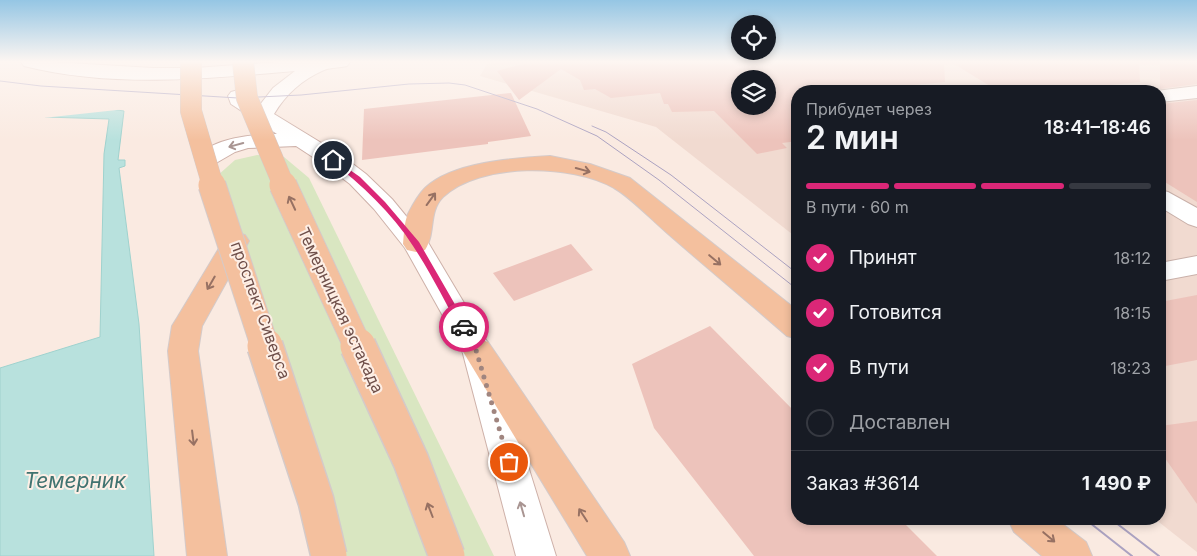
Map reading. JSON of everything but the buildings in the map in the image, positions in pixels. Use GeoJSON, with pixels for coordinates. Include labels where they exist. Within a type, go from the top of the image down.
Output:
{"type":"FeatureCollection","features":[{"type":"Feature","properties":{"kind":"main road"},"geometry":{"type":"LineString","coordinates":[[193,88],[191,111],[204,160],[316,501],[329,556]]}},
{"type":"Feature","properties":{"kind":"main road","name":"проспект Сиверса"},"geometry":{"type":"LineString","coordinates":[[195,88],[196,110],[208,158],[328,499],[343,556]]}},
{"type":"Feature","properties":{"kind":"main road"},"geometry":{"type":"LineString","coordinates":[[238,88],[238,100],[333,160],[358,179],[383,204],[416,244],[476,350],[610,556]]}},
{"type":"Feature","properties":{"kind":"main road","name":"Темерницкая эстакада"},"geometry":{"type":"LineString","coordinates":[[244,88],[266,148],[411,461],[447,556]]}},
{"type":"Feature","properties":{"kind":"main road"},"geometry":{"type":"LineString","coordinates":[[263,116],[273,99],[285,88]]}},
{"type":"Feature","properties":{"kind":"main road"},"geometry":{"type":"LineString","coordinates":[[1166,95],[1197,92]]}},
{"type":"Feature","properties":{"kind":"main road"},"geometry":{"type":"LineString","coordinates":[[208,158],[219,150],[252,141],[302,141]]}},
{"type":"Feature","properties":{"kind":"main road"},"geometry":{"type":"LineString","coordinates":[[416,244],[420,215],[434,193],[459,177],[506,165],[550,163],[582,169],[622,183],[791,322]]}},
{"type":"Feature","properties":{"kind":"main road"},"geometry":{"type":"LineString","coordinates":[[1166,201],[1197,219]]}},
{"type":"Feature","properties":{"kind":"main road"},"geometry":{"type":"LineString","coordinates":[[208,556],[182,351],[187,326],[236,241]]}},
{"type":"Feature","properties":{"kind":"main road"},"geometry":{"type":"LineString","coordinates":[[1166,271],[1197,265]]}},
{"type":"Feature","properties":{"kind":"main road"},"geometry":{"type":"LineString","coordinates":[[476,350],[536,556]]}},
{"type":"Feature","properties":{"kind":"main road"},"geometry":{"type":"LineString","coordinates":[[1034,525],[1072,556]]}},
{"type":"Feature","properties":{"kind":"shaded area"},"geometry":{"type":"Polygon","coordinates":[[[521,88],[731,88],[731,115],[776,115],[776,88],[791,88],[791,233],[656,127],[521,88]]]}},
{"type":"Feature","properties":{"kind":"shaded area"},"geometry":{"type":"Polygon","coordinates":[[[1166,88],[1197,88],[1197,552],[1163,525],[1166,525],[1166,88]]]}},
{"type":"Feature","properties":{"kind":"green space"},"geometry":{"type":"Polygon","coordinates":[[[257,155],[284,157],[309,178],[494,556],[332,556],[217,176],[235,160],[257,155]]]}},
{"type":"Feature","properties":{"kind":"water","name":"Темерник"},"geometry":{"type":"Polygon","coordinates":[[[104,108],[124,111],[118,160],[125,160],[125,166],[119,168],[139,324],[154,556],[0,556],[0,368],[100,337],[104,154],[109,119],[45,117],[104,108]]]}},
{"type":"Feature","properties":{"kind":"pier"},"geometry":{"type":"Polygon","coordinates":[[[59,88],[114,88],[107,106],[126,109],[43,118],[59,88]]]}},
{"type":"Feature","properties":{"kind":"tram line"},"geometry":{"type":"LineString","coordinates":[[73,88],[238,98],[301,95],[370,88]]}},
{"type":"Feature","properties":{"kind":"tram line"},"geometry":{"type":"LineString","coordinates":[[474,88],[537,109],[597,136],[659,180],[791,284]]}},
{"type":"Feature","properties":{"kind":"tram line"},"geometry":{"type":"LineString","coordinates":[[592,126],[606,132],[671,175],[791,269]]}},
{"type":"Feature","properties":{"kind":"tram line"},"geometry":{"type":"LineString","coordinates":[[1093,525],[1132,556]]}},
{"type":"Feature","properties":{"kind":"tram line"},"geometry":{"type":"LineString","coordinates":[[1119,525],[1159,556]]}},
{"type":"Feature","properties":{"kind":"way so far"},"geometry":{"type":"LineString","coordinates":[[464,327],[476,350],[509,462]]}},
{"type":"Feature","properties":{"kind":"route"},"geometry":{"type":"LineString","coordinates":[[333,160],[358,179],[383,204],[416,244],[464,327]]}}]}
